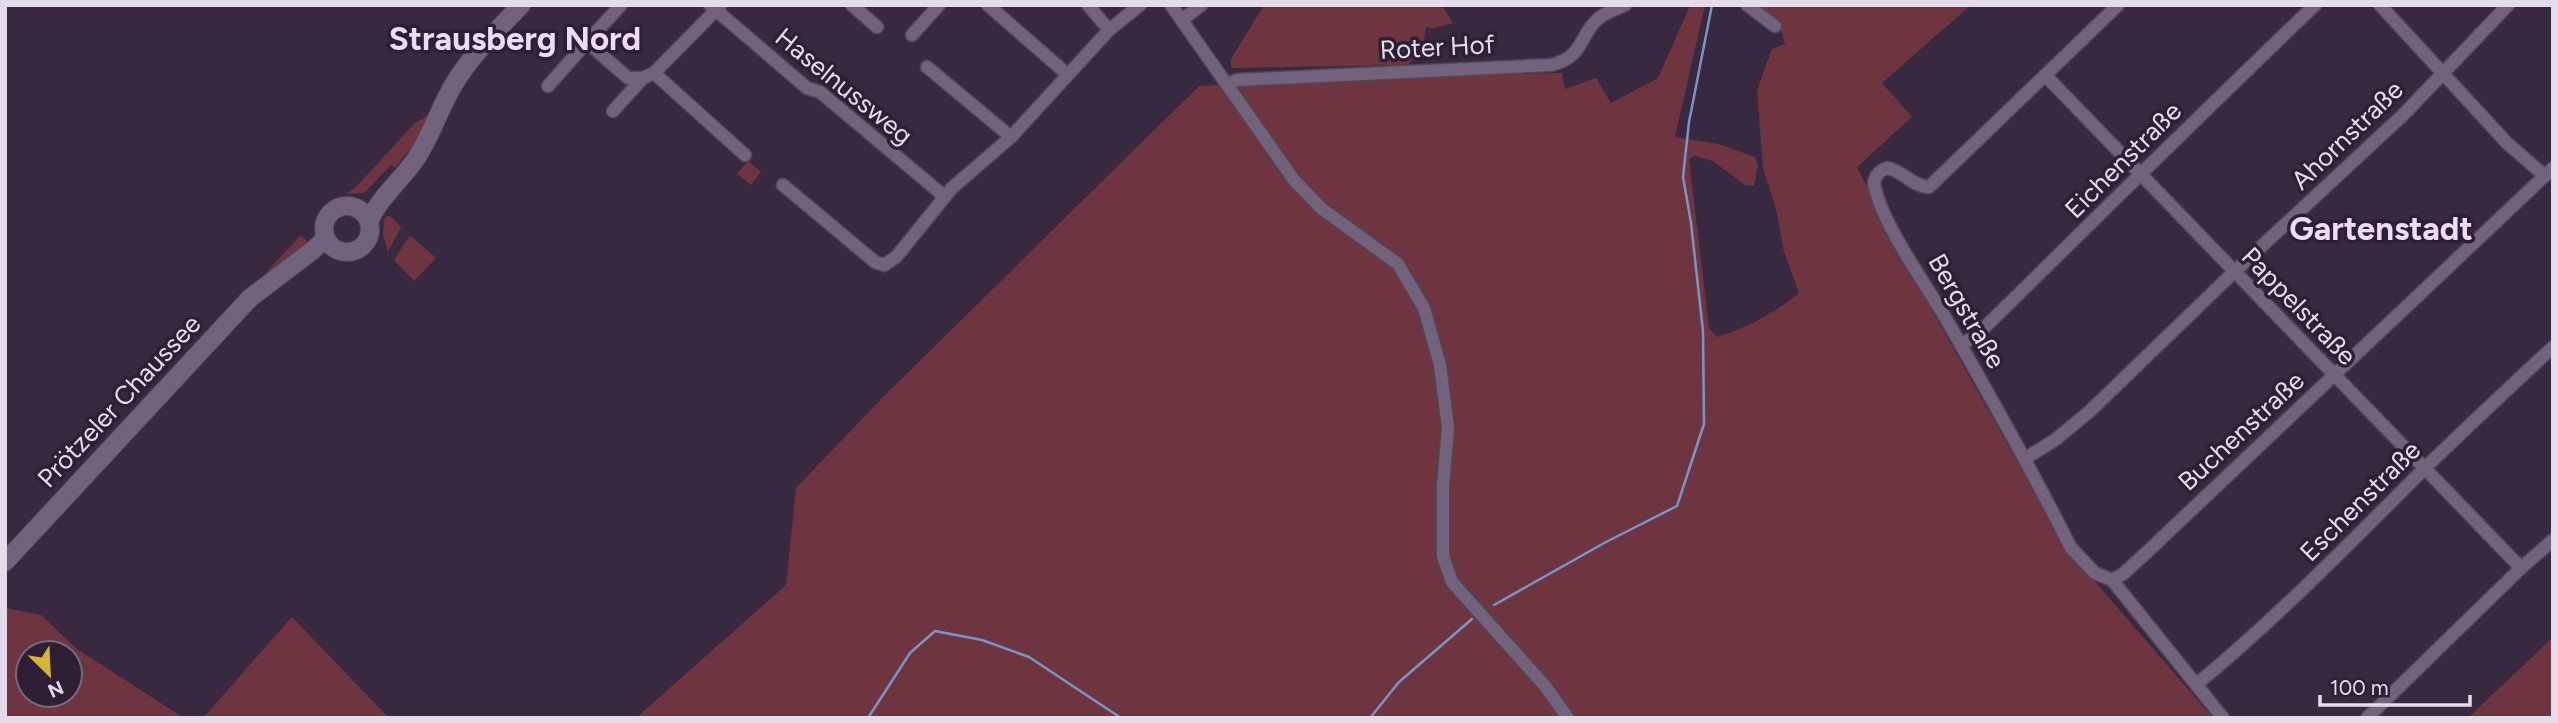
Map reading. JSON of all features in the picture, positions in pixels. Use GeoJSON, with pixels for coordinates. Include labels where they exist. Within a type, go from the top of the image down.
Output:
{"type":"FeatureCollection","features":[{"type":"Feature","properties":{"kind":"main road","name":"Prötzeler Chaussee"},"geometry":{"type":"LineString","coordinates":[[5,562],[244,308],[250,298],[313,250],[331,244],[347,252],[362,247],[368,239],[369,222],[378,205],[417,157],[464,68],[522,5]]}},
{"type":"Feature","properties":{"kind":"main road","name":"Prötzeler Chaussee"},"geometry":{"type":"LineString","coordinates":[[331,244],[325,221],[331,213],[341,207],[355,208],[365,202],[385,184],[433,124]]}},
{"type":"Feature","properties":{"kind":"main road"},"geometry":{"type":"LineString","coordinates":[[355,208],[363,213],[369,222]]}},
{"type":"Feature","properties":{"kind":"street"},"geometry":{"type":"LineString","coordinates":[[548,86],[621,5]]}},
{"type":"Feature","properties":{"kind":"street"},"geometry":{"type":"LineString","coordinates":[[852,5],[877,27]]}},
{"type":"Feature","properties":{"kind":"street"},"geometry":{"type":"LineString","coordinates":[[912,35],[939,5]]}},
{"type":"Feature","properties":{"kind":"street"},"geometry":{"type":"LineString","coordinates":[[988,5],[1067,74]]}},
{"type":"Feature","properties":{"kind":"street"},"geometry":{"type":"LineString","coordinates":[[1088,5],[1109,30]]}},
{"type":"Feature","properties":{"kind":"street"},"geometry":{"type":"LineString","coordinates":[[783,185],[875,262],[884,265],[896,257],[944,196],[1011,137],[1109,30],[1140,5]]}},
{"type":"Feature","properties":{"kind":"street"},"geometry":{"type":"LineString","coordinates":[[1171,5],[1294,180],[1322,209],[1398,264],[1424,308],[1440,365],[1448,428],[1443,486],[1443,556],[1452,582],[1545,686],[1568,718]]}},
{"type":"Feature","properties":{"kind":"street"},"geometry":{"type":"LineString","coordinates":[[1182,20],[1201,5]]}},
{"type":"Feature","properties":{"kind":"street","name":"Roter Hof"},"geometry":{"type":"LineString","coordinates":[[1228,84],[1237,80],[1551,65],[1565,62],[1575,52],[1598,18],[1625,5]]}},
{"type":"Feature","properties":{"kind":"street"},"geometry":{"type":"LineString","coordinates":[[1747,5],[1774,26]]}},
{"type":"Feature","properties":{"kind":"street","name":"Bergstraße"},"geometry":{"type":"LineString","coordinates":[[2118,5],[1929,187],[1923,187],[1886,168],[1881,169],[1874,181],[1887,219],[1961,345],[2071,548],[2095,573],[2112,580],[2223,718]]}},
{"type":"Feature","properties":{"kind":"street","name":"Eichenstraße"},"geometry":{"type":"LineString","coordinates":[[1961,345],[1980,332],[2315,5]]}},
{"type":"Feature","properties":{"kind":"street"},"geometry":{"type":"LineString","coordinates":[[2380,5],[2507,143],[2549,172]]}},
{"type":"Feature","properties":{"kind":"street","name":"Ahornstraße"},"geometry":{"type":"LineString","coordinates":[[2024,459],[2055,440],[2090,411],[2403,115],[2508,5]]}},
{"type":"Feature","properties":{"kind":"street"},"geometry":{"type":"LineString","coordinates":[[613,111],[715,7]]}},
{"type":"Feature","properties":{"kind":"street","name":"Haselnussweg"},"geometry":{"type":"LineString","coordinates":[[715,7],[807,88],[820,92],[944,196]]}},
{"type":"Feature","properties":{"kind":"street"},"geometry":{"type":"LineString","coordinates":[[587,42],[628,78],[648,76],[746,155]]}},
{"type":"Feature","properties":{"kind":"street"},"geometry":{"type":"LineString","coordinates":[[927,68],[1011,137]]}},
{"type":"Feature","properties":{"kind":"street","name":"Pappelstraße"},"geometry":{"type":"LineString","coordinates":[[2045,75],[2521,568]]}},
{"type":"Feature","properties":{"kind":"street","name":"Buchenstraße"},"geometry":{"type":"LineString","coordinates":[[2112,580],[2138,560],[2549,172]]}},
{"type":"Feature","properties":{"kind":"street","name":"Eschenstraße"},"geometry":{"type":"LineString","coordinates":[[2197,684],[2241,648],[2553,347]]}},
{"type":"Feature","properties":{"kind":"street"},"geometry":{"type":"LineString","coordinates":[[2367,718],[2553,540]]}},
{"type":"Feature","properties":{"kind":"shaded area"},"geometry":{"type":"Polygon","coordinates":[[[1264,5],[1442,5],[1453,23],[1434,28],[1426,27],[1420,48],[1408,65],[1231,68],[1231,59],[1264,5]]]}},
{"type":"Feature","properties":{"kind":"shaded area"},"geometry":{"type":"Polygon","coordinates":[[[1705,5],[1675,137],[1719,144],[1755,157],[1758,165],[1754,186],[1745,185],[1713,161],[1694,156],[1689,159],[1709,328],[1717,337],[1760,319],[1799,293],[1784,252],[1776,209],[1763,168],[1757,90],[1772,49],[1785,44],[1779,24],[1755,5],[1971,5],[1882,83],[1912,117],[1857,167],[1883,218],[1881,220],[2066,548],[2213,718],[636,718],[786,585],[796,488],[884,396],[1199,86],[1405,76],[1562,73],[1565,89],[1596,78],[1611,103],[1658,78],[1689,8],[1705,5]]]}},
{"type":"Feature","properties":{"kind":"shaded area"},"geometry":{"type":"Polygon","coordinates":[[[431,113],[417,140],[395,168],[391,165],[364,193],[345,194],[355,188],[415,123],[431,113]]]}},
{"type":"Feature","properties":{"kind":"shaded area"},"geometry":{"type":"Polygon","coordinates":[[[748,161],[761,172],[751,185],[737,174],[748,161]]]}},
{"type":"Feature","properties":{"kind":"shaded area"},"geometry":{"type":"Polygon","coordinates":[[[387,216],[401,227],[388,252],[383,235],[384,219],[387,216]]]}},
{"type":"Feature","properties":{"kind":"shaded area"},"geometry":{"type":"Polygon","coordinates":[[[410,235],[436,258],[414,281],[394,260],[410,235]]]}},
{"type":"Feature","properties":{"kind":"shaded area"},"geometry":{"type":"Polygon","coordinates":[[[302,236],[312,247],[264,283],[268,270],[302,236]]]}},
{"type":"Feature","properties":{"kind":"shaded area"},"geometry":{"type":"Polygon","coordinates":[[[5,608],[41,615],[66,639],[14,639],[14,709],[84,709],[84,654],[184,718],[5,718],[5,608]]]}},
{"type":"Feature","properties":{"kind":"shaded area"},"geometry":{"type":"Polygon","coordinates":[[[292,617],[389,718],[203,718],[292,617]]]}},
{"type":"Feature","properties":{"kind":"shaded area"},"geometry":{"type":"Polygon","coordinates":[[[2553,637],[2553,718],[2468,718],[2553,637]]]}},
{"type":"Feature","properties":{"kind":"waterway"},"geometry":{"type":"LineString","coordinates":[[1494,605],[1606,542],[1677,506],[1704,424],[1703,331],[1683,177],[1689,122],[1712,5]]}},
{"type":"Feature","properties":{"kind":"waterway"},"geometry":{"type":"LineString","coordinates":[[1370,718],[1399,682],[1472,619]]}},
{"type":"Feature","properties":{"kind":"waterway"},"geometry":{"type":"LineString","coordinates":[[868,718],[910,653],[935,631],[982,640],[1029,657],[1121,718]]}},
{"type":"Feature","properties":{"kind":"district","name":"Strausberg Nord"},"geometry":{"type":"Point","coordinates":[515,38]}},
{"type":"Feature","properties":{"kind":"district","name":"Gartenstadt"},"geometry":{"type":"Point","coordinates":[2381,228]}}]}
